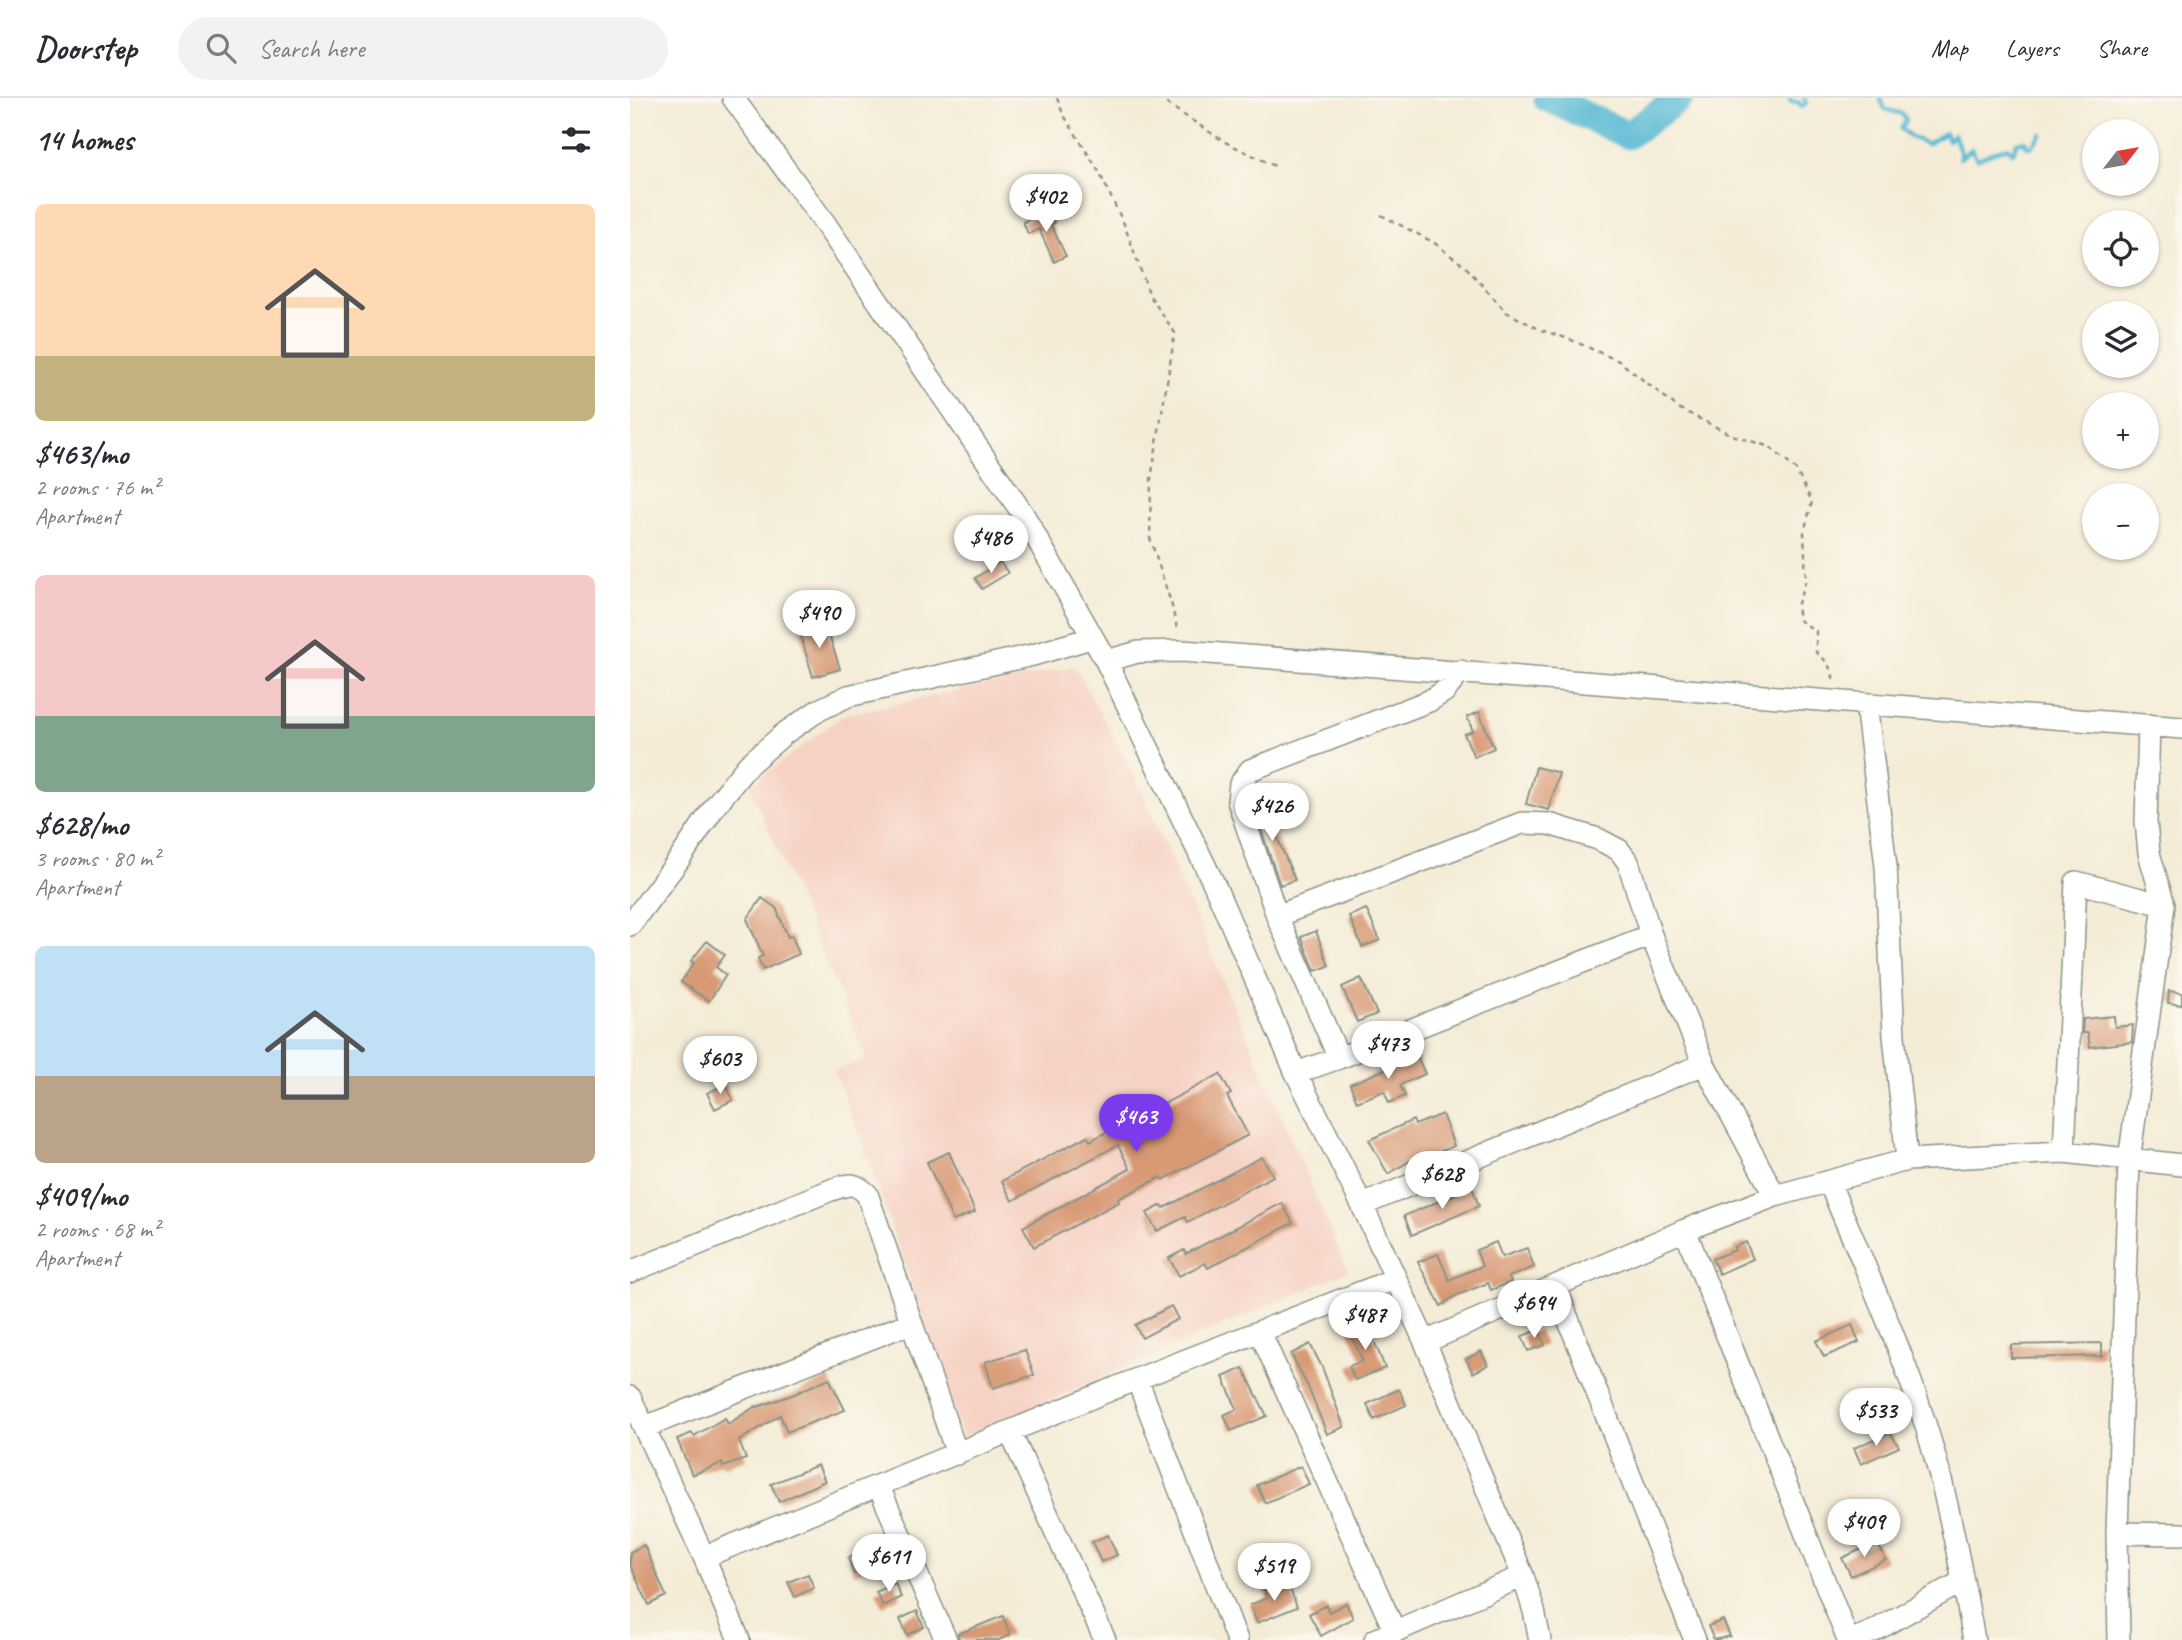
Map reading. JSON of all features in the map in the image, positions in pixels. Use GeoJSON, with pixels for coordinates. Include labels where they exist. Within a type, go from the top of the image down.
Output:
{"type":"FeatureCollection","features":[{"type":"Feature","properties":{"kind":"street"},"geometry":{"type":"LineString","coordinates":[[733,98],[824,222],[1023,514],[1106,661],[1214,884],[1296,1073],[1362,1205],[1425,1342],[1524,1576],[1540,1640]]}},
{"type":"Feature","properties":{"kind":"street"},"geometry":{"type":"LineString","coordinates":[[630,925],[715,806],[748,765],[785,733],[819,710],[849,696],[1091,638]]}},
{"type":"Feature","properties":{"kind":"street"},"geometry":{"type":"LineString","coordinates":[[1106,661],[1138,652],[1182,651],[2182,728]]}},
{"type":"Feature","properties":{"kind":"street"},"geometry":{"type":"LineString","coordinates":[[1339,1058],[1277,916],[1238,801],[1240,784],[1250,770],[1429,701],[1445,691],[1461,671]]}},
{"type":"Feature","properties":{"kind":"street"},"geometry":{"type":"LineString","coordinates":[[1866,704],[1886,866],[1894,1036],[1907,1160]]}},
{"type":"Feature","properties":{"kind":"street"},"geometry":{"type":"LineString","coordinates":[[2119,1640],[2117,1533],[2129,1161],[2164,905],[2150,853],[2146,822],[2149,725]]}},
{"type":"Feature","properties":{"kind":"street"},"geometry":{"type":"LineString","coordinates":[[1277,916],[1522,823],[1549,824],[1598,839],[1619,850],[1628,862],[1651,935],[1704,1064],[1775,1196]]}},
{"type":"Feature","properties":{"kind":"street"},"geometry":{"type":"LineString","coordinates":[[2064,1152],[2076,882],[2164,905]]}},
{"type":"Feature","properties":{"kind":"street"},"geometry":{"type":"LineString","coordinates":[[1296,1073],[1651,935]]}},
{"type":"Feature","properties":{"kind":"street"},"geometry":{"type":"LineString","coordinates":[[1362,1205],[1704,1064]]}},
{"type":"Feature","properties":{"kind":"street"},"geometry":{"type":"LineString","coordinates":[[1425,1342],[1685,1230],[1775,1196],[1907,1160],[2064,1152],[2182,1165]]}},
{"type":"Feature","properties":{"kind":"street"},"geometry":{"type":"LineString","coordinates":[[1829,1182],[1886,1317],[1939,1471],[1974,1640]]}},
{"type":"Feature","properties":{"kind":"street"},"geometry":{"type":"LineString","coordinates":[[630,1272],[831,1189],[851,1184],[858,1186],[867,1194],[957,1454]]}},
{"type":"Feature","properties":{"kind":"street"},"geometry":{"type":"LineString","coordinates":[[1685,1230],[1850,1640],[1893,1621],[1963,1581]]}},
{"type":"Feature","properties":{"kind":"street"},"geometry":{"type":"LineString","coordinates":[[704,1557],[1137,1379],[1395,1279]]}},
{"type":"Feature","properties":{"kind":"street"},"geometry":{"type":"LineString","coordinates":[[1555,1286],[1695,1640]]}},
{"type":"Feature","properties":{"kind":"street"},"geometry":{"type":"LineString","coordinates":[[645,1427],[911,1324]]}},
{"type":"Feature","properties":{"kind":"street"},"geometry":{"type":"LineString","coordinates":[[1260,1332],[1395,1632]]}},
{"type":"Feature","properties":{"kind":"street"},"geometry":{"type":"LineString","coordinates":[[1137,1379],[1237,1640]]}},
{"type":"Feature","properties":{"kind":"street"},"geometry":{"type":"LineString","coordinates":[[630,1397],[739,1640]]}},
{"type":"Feature","properties":{"kind":"street"},"geometry":{"type":"LineString","coordinates":[[1010,1432],[1105,1640]]}},
{"type":"Feature","properties":{"kind":"street"},"geometry":{"type":"LineString","coordinates":[[879,1487],[946,1640]]}},
{"type":"Feature","properties":{"kind":"street"},"geometry":{"type":"LineString","coordinates":[[2117,1533],[2182,1534]]}},
{"type":"Feature","properties":{"kind":"street"},"geometry":{"type":"LineString","coordinates":[[1375,1640],[1524,1576]]}},
{"type":"Feature","properties":{"kind":"path"},"geometry":{"type":"LineString","coordinates":[[1056,98],[1098,170],[1124,224],[1150,296],[1175,333],[1151,479],[1150,538],[1172,606],[1182,651]]}},
{"type":"Feature","properties":{"kind":"path"},"geometry":{"type":"LineString","coordinates":[[1158,98],[1225,142],[1277,167]]}},
{"type":"Feature","properties":{"kind":"path"},"geometry":{"type":"LineString","coordinates":[[1381,215],[1433,242],[1466,267],[1506,312],[1541,330],[1619,361],[1680,409],[1732,435],[1770,447],[1796,470],[1812,502],[1804,532],[1806,580],[1797,606],[1799,620],[1815,631],[1816,652],[1827,661],[1833,675],[1836,701]]}},
{"type":"Feature","properties":{"kind":"shaded area"},"geometry":{"type":"Polygon","coordinates":[[[1075,666],[1140,787],[1348,1271],[963,1438],[870,1163],[834,1071],[867,1059],[750,786],[843,715],[1075,666]]]}},
{"type":"Feature","properties":{"kind":"building"},"geometry":{"type":"Polygon","coordinates":[[[1049,211],[1054,223],[1051,225],[1066,256],[1054,262],[1039,229],[1028,234],[1023,222],[1049,211]]]}},
{"type":"Feature","properties":{"kind":"building"},"geometry":{"type":"Polygon","coordinates":[[[1000,562],[1008,573],[982,589],[975,578],[1000,562]]]}},
{"type":"Feature","properties":{"kind":"building"},"geometry":{"type":"Polygon","coordinates":[[[825,622],[840,669],[813,677],[799,630],[825,622]]]}},
{"type":"Feature","properties":{"kind":"building"},"geometry":{"type":"Polygon","coordinates":[[[1479,712],[1494,748],[1474,757],[1464,734],[1473,731],[1467,717],[1479,712]]]}},
{"type":"Feature","properties":{"kind":"building"},"geometry":{"type":"Polygon","coordinates":[[[1536,767],[1559,773],[1549,810],[1526,804],[1536,767]]]}},
{"type":"Feature","properties":{"kind":"building"},"geometry":{"type":"Polygon","coordinates":[[[1259,794],[1295,880],[1280,885],[1251,800],[1252,796],[1259,794]]]}},
{"type":"Feature","properties":{"kind":"building"},"geometry":{"type":"Polygon","coordinates":[[[762,898],[776,908],[788,937],[792,936],[799,954],[763,970],[758,958],[763,956],[747,919],[762,898]]]}},
{"type":"Feature","properties":{"kind":"building"},"geometry":{"type":"Polygon","coordinates":[[[1366,909],[1380,940],[1362,947],[1349,916],[1366,909]]]}},
{"type":"Feature","properties":{"kind":"building"},"geometry":{"type":"Polygon","coordinates":[[[1316,931],[1329,966],[1315,971],[1301,937],[1316,931]]]}},
{"type":"Feature","properties":{"kind":"building"},"geometry":{"type":"Polygon","coordinates":[[[707,941],[725,955],[716,967],[726,975],[709,1001],[681,982],[694,963],[691,961],[707,941]]]}},
{"type":"Feature","properties":{"kind":"building"},"geometry":{"type":"Polygon","coordinates":[[[1361,978],[1377,1014],[1357,1022],[1342,987],[1361,978]]]}},
{"type":"Feature","properties":{"kind":"building"},"geometry":{"type":"Polygon","coordinates":[[[2169,991],[2182,993],[2182,1005],[2168,1003],[2169,991]]]}},
{"type":"Feature","properties":{"kind":"building"},"geometry":{"type":"Polygon","coordinates":[[[2114,1016],[2115,1027],[2133,1025],[2132,1042],[2090,1047],[2088,1033],[2082,1033],[2083,1019],[2114,1016]]]}},
{"type":"Feature","properties":{"kind":"building"},"geometry":{"type":"Polygon","coordinates":[[[1417,1056],[1425,1074],[1400,1085],[1405,1096],[1389,1103],[1384,1091],[1357,1102],[1350,1084],[1417,1056]]]}},
{"type":"Feature","properties":{"kind":"building"},"geometry":{"type":"Polygon","coordinates":[[[1220,1074],[1231,1094],[1227,1096],[1248,1135],[1163,1180],[1161,1177],[1118,1199],[1119,1202],[1034,1247],[1023,1227],[1130,1169],[1118,1145],[1012,1201],[1002,1181],[1087,1136],[1090,1141],[1125,1122],[1126,1124],[1220,1074]]]}},
{"type":"Feature","properties":{"kind":"building"},"geometry":{"type":"Polygon","coordinates":[[[726,1084],[733,1100],[715,1109],[707,1093],[726,1084]]]}},
{"type":"Feature","properties":{"kind":"building"},"geometry":{"type":"Polygon","coordinates":[[[1442,1114],[1454,1146],[1429,1156],[1431,1159],[1413,1167],[1410,1161],[1388,1174],[1369,1140],[1413,1120],[1415,1125],[1442,1114]]]}},
{"type":"Feature","properties":{"kind":"building"},"geometry":{"type":"Polygon","coordinates":[[[949,1152],[975,1212],[953,1221],[927,1162],[949,1152]]]}},
{"type":"Feature","properties":{"kind":"building"},"geometry":{"type":"Polygon","coordinates":[[[1262,1157],[1273,1176],[1188,1222],[1185,1217],[1157,1231],[1147,1213],[1162,1205],[1164,1208],[1262,1157]]]}},
{"type":"Feature","properties":{"kind":"building"},"geometry":{"type":"Polygon","coordinates":[[[1472,1187],[1479,1206],[1412,1235],[1404,1216],[1472,1187]]]}},
{"type":"Feature","properties":{"kind":"building"},"geometry":{"type":"Polygon","coordinates":[[[1282,1203],[1293,1223],[1208,1268],[1205,1263],[1179,1276],[1169,1258],[1184,1250],[1186,1254],[1282,1203]]]}},
{"type":"Feature","properties":{"kind":"building"},"geometry":{"type":"Polygon","coordinates":[[[1496,1242],[1502,1257],[1527,1248],[1534,1267],[1509,1277],[1511,1282],[1491,1290],[1488,1283],[1455,1296],[1441,1306],[1418,1262],[1438,1254],[1449,1280],[1482,1266],[1476,1250],[1496,1242]]]}},
{"type":"Feature","properties":{"kind":"building"},"geometry":{"type":"Polygon","coordinates":[[[1746,1242],[1753,1259],[1719,1274],[1712,1259],[1735,1250],[1734,1247],[1746,1242]]]}},
{"type":"Feature","properties":{"kind":"building"},"geometry":{"type":"Polygon","coordinates":[[[1171,1306],[1178,1319],[1142,1338],[1135,1325],[1171,1306]]]}},
{"type":"Feature","properties":{"kind":"building"},"geometry":{"type":"Polygon","coordinates":[[[1366,1321],[1385,1368],[1355,1380],[1349,1366],[1363,1361],[1348,1330],[1366,1321]]]}},
{"type":"Feature","properties":{"kind":"building"},"geometry":{"type":"Polygon","coordinates":[[[1852,1325],[1859,1342],[1824,1357],[1816,1341],[1852,1325]]]}},
{"type":"Feature","properties":{"kind":"building"},"geometry":{"type":"Polygon","coordinates":[[[1539,1330],[1545,1345],[1528,1351],[1522,1336],[1539,1330]]]}},
{"type":"Feature","properties":{"kind":"building"},"geometry":{"type":"Polygon","coordinates":[[[2102,1343],[2102,1356],[2011,1358],[2011,1345],[2102,1343]]]}},
{"type":"Feature","properties":{"kind":"building"},"geometry":{"type":"Polygon","coordinates":[[[1310,1344],[1322,1367],[1344,1427],[1327,1434],[1291,1354],[1310,1344]]]}},
{"type":"Feature","properties":{"kind":"building"},"geometry":{"type":"Polygon","coordinates":[[[1025,1350],[1034,1375],[993,1388],[985,1362],[1025,1350]]]}},
{"type":"Feature","properties":{"kind":"building"},"geometry":{"type":"Polygon","coordinates":[[[1481,1351],[1488,1365],[1473,1373],[1466,1359],[1481,1351]]]}},
{"type":"Feature","properties":{"kind":"building"},"geometry":{"type":"Polygon","coordinates":[[[1243,1368],[1267,1416],[1231,1431],[1224,1415],[1237,1409],[1223,1377],[1243,1368]]]}},
{"type":"Feature","properties":{"kind":"building"},"geometry":{"type":"Polygon","coordinates":[[[829,1378],[845,1410],[787,1432],[780,1415],[739,1441],[746,1459],[723,1467],[722,1463],[692,1475],[677,1439],[692,1433],[694,1436],[725,1418],[728,1424],[756,1406],[792,1395],[829,1378]]]}},
{"type":"Feature","properties":{"kind":"building"},"geometry":{"type":"Polygon","coordinates":[[[1399,1389],[1406,1405],[1374,1420],[1367,1404],[1399,1389]]]}},
{"type":"Feature","properties":{"kind":"building"},"geometry":{"type":"Polygon","coordinates":[[[1890,1432],[1899,1447],[1861,1464],[1854,1448],[1874,1439],[1875,1441],[1890,1432]]]}},
{"type":"Feature","properties":{"kind":"building"},"geometry":{"type":"Polygon","coordinates":[[[818,1465],[825,1481],[779,1502],[771,1484],[818,1465]]]}},
{"type":"Feature","properties":{"kind":"building"},"geometry":{"type":"Polygon","coordinates":[[[1301,1466],[1309,1484],[1265,1503],[1257,1485],[1301,1466]]]}},
{"type":"Feature","properties":{"kind":"building"},"geometry":{"type":"Polygon","coordinates":[[[1108,1535],[1117,1555],[1101,1562],[1092,1542],[1108,1535]]]}},
{"type":"Feature","properties":{"kind":"building"},"geometry":{"type":"Polygon","coordinates":[[[1877,1542],[1886,1560],[1851,1576],[1842,1558],[1877,1542]]]}},
{"type":"Feature","properties":{"kind":"building"},"geometry":{"type":"Polygon","coordinates":[[[644,1545],[666,1596],[649,1605],[630,1565],[630,1552],[644,1545]]]}},
{"type":"Feature","properties":{"kind":"building"},"geometry":{"type":"Polygon","coordinates":[[[879,1545],[886,1562],[854,1574],[848,1558],[879,1545]]]}},
{"type":"Feature","properties":{"kind":"building"},"geometry":{"type":"Polygon","coordinates":[[[808,1574],[814,1588],[795,1597],[788,1582],[808,1574]]]}},
{"type":"Feature","properties":{"kind":"building"},"geometry":{"type":"Polygon","coordinates":[[[1287,1581],[1297,1607],[1257,1623],[1250,1605],[1267,1598],[1264,1590],[1287,1581]]]}},
{"type":"Feature","properties":{"kind":"building"},"geometry":{"type":"Polygon","coordinates":[[[895,1583],[901,1597],[883,1606],[876,1592],[895,1583]]]}},
{"type":"Feature","properties":{"kind":"building"},"geometry":{"type":"Polygon","coordinates":[[[1346,1603],[1353,1618],[1321,1636],[1309,1614],[1326,1605],[1329,1612],[1346,1603]]]}},
{"type":"Feature","properties":{"kind":"building"},"geometry":{"type":"Polygon","coordinates":[[[917,1611],[924,1627],[907,1635],[900,1619],[917,1611]]]}},
{"type":"Feature","properties":{"kind":"building"},"geometry":{"type":"Polygon","coordinates":[[[1003,1616],[1010,1635],[999,1640],[959,1640],[958,1634],[1003,1616]]]}},
{"type":"Feature","properties":{"kind":"building"},"geometry":{"type":"Polygon","coordinates":[[[1723,1620],[1730,1636],[1714,1640],[1708,1626],[1723,1620]]]}},
{"type":"Feature","properties":{"kind":"waterway"},"geometry":{"type":"LineString","coordinates":[[1547,98],[1628,135],[1680,98]]}},
{"type":"Feature","properties":{"kind":"waterway"},"geometry":{"type":"LineString","coordinates":[[1790,98],[1791,102],[1798,102],[1801,107],[1806,103],[1804,98]]}},
{"type":"Feature","properties":{"kind":"waterway"},"geometry":{"type":"LineString","coordinates":[[1880,98],[1885,109],[1902,114],[1906,120],[1901,129],[1911,137],[1927,144],[1945,133],[1948,140],[1954,135],[1960,158],[1971,149],[1977,159],[2007,147],[2013,152],[2017,143],[2025,141],[2026,146],[2031,147],[2041,134]]}}]}
